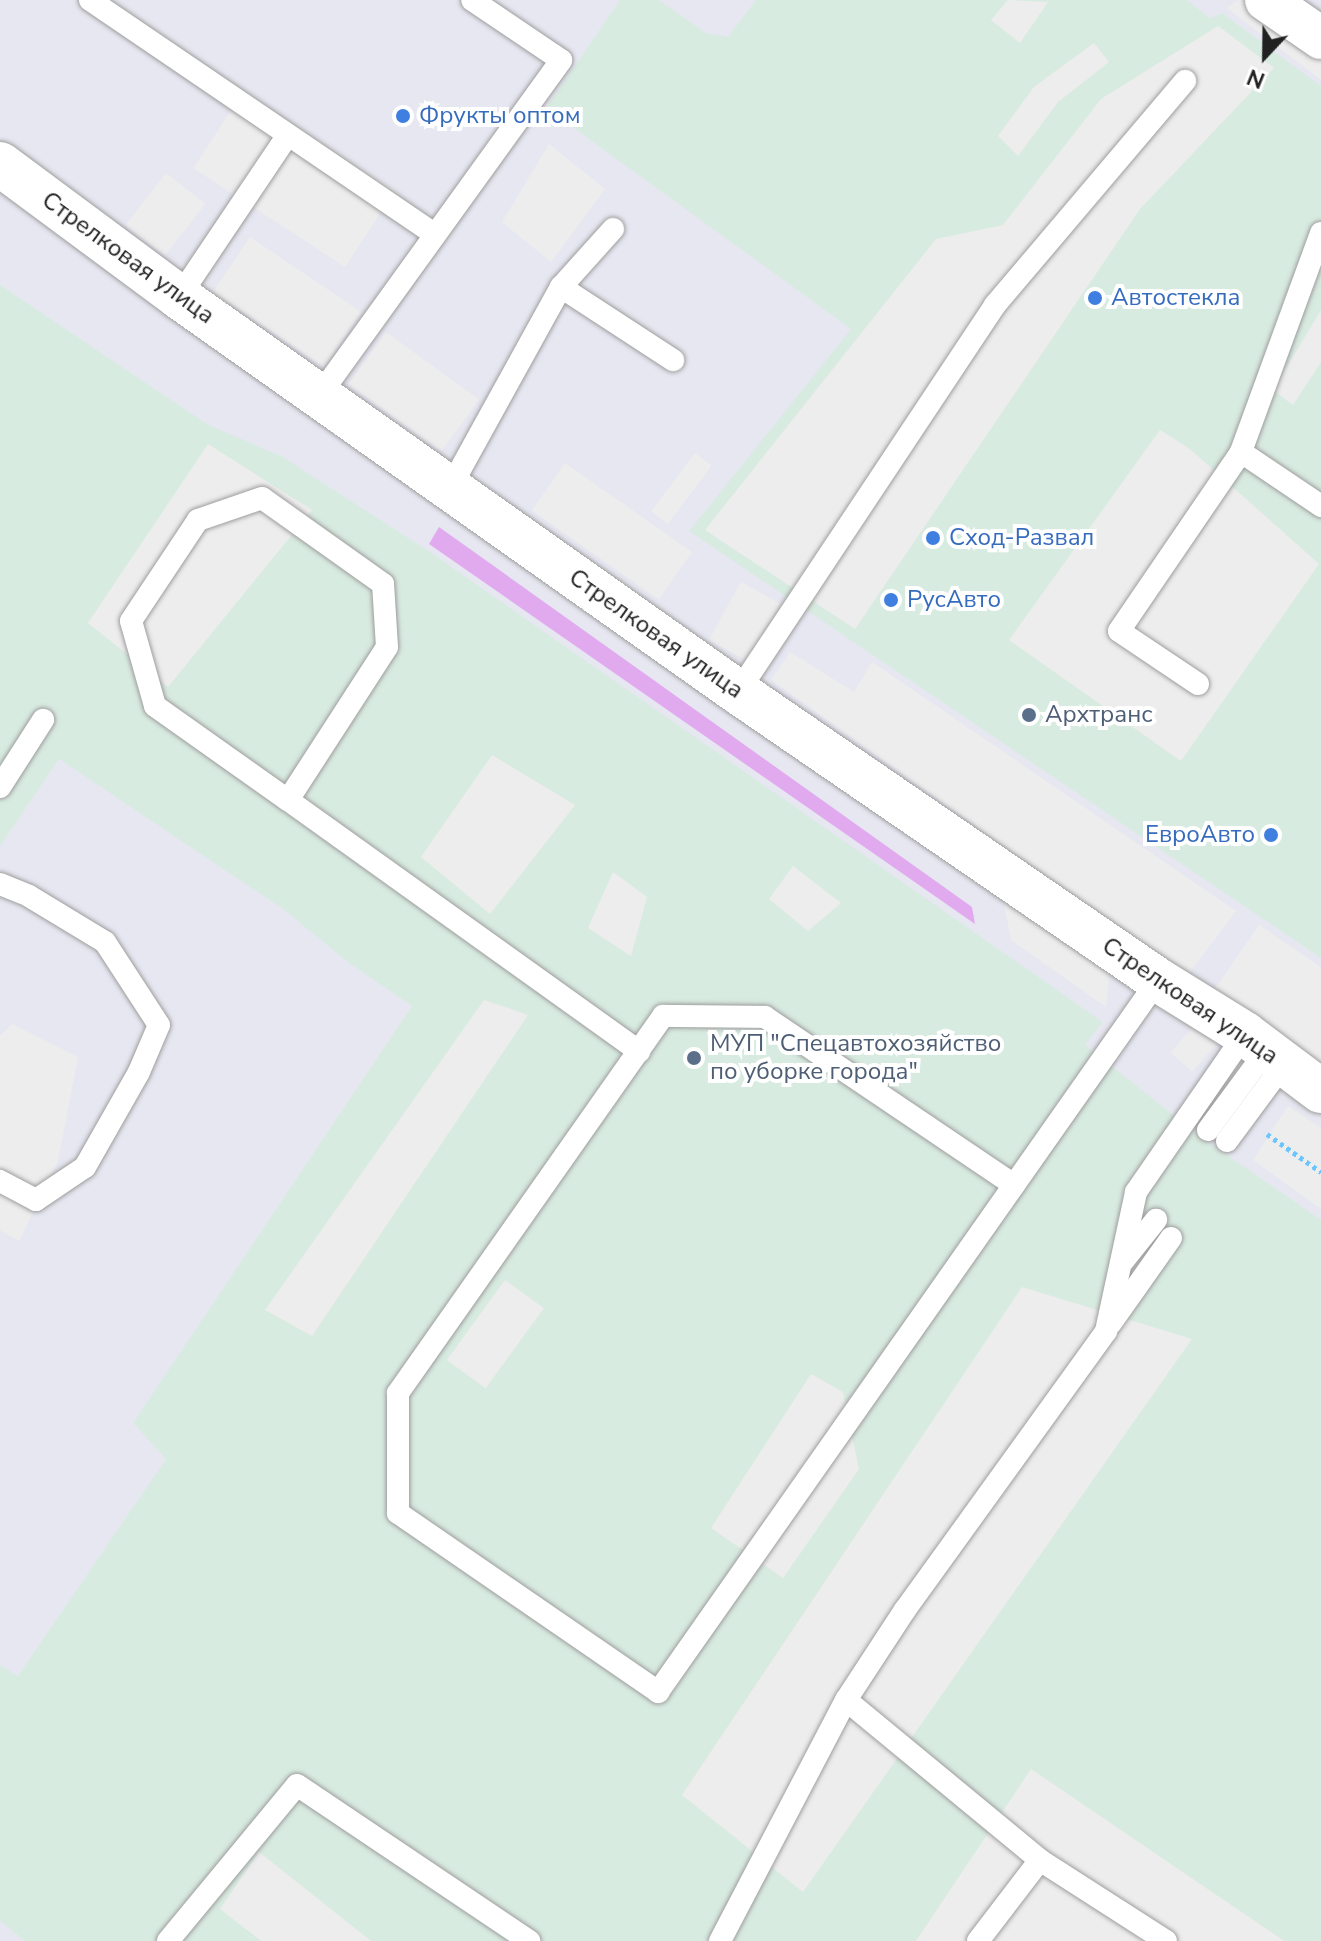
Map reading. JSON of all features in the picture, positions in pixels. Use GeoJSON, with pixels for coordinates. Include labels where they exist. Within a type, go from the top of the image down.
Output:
{"type":"FeatureCollection","features":[{"type":"Feature","properties":{"kind":"street"},"geometry":{"type":"LineString","coordinates":[[1266,0],[1321,38]]}},
{"type":"Feature","properties":{"kind":"street","name":"Стрелковая улица"},"geometry":{"type":"LineString","coordinates":[[0,164],[179,297],[738,692],[1158,980],[1266,1049],[1321,1091]]}},
{"type":"Feature","properties":{"kind":"lane"},"geometry":{"type":"LineString","coordinates":[[90,0],[434,234]]}},
{"type":"Feature","properties":{"kind":"lane"},"geometry":{"type":"LineString","coordinates":[[319,396],[561,60],[472,0]]}},
{"type":"Feature","properties":{"kind":"lane"},"geometry":{"type":"LineString","coordinates":[[738,692],[995,305],[1185,81]]}},
{"type":"Feature","properties":{"kind":"lane"},"geometry":{"type":"LineString","coordinates":[[179,297],[288,135]]}},
{"type":"Feature","properties":{"kind":"lane"},"geometry":{"type":"LineString","coordinates":[[450,488],[561,287],[613,229]]}},
{"type":"Feature","properties":{"kind":"lane"},"geometry":{"type":"LineString","coordinates":[[1198,684],[1119,631],[1241,452],[1321,233]]}},
{"type":"Feature","properties":{"kind":"lane"},"geometry":{"type":"LineString","coordinates":[[561,287],[673,360]]}},
{"type":"Feature","properties":{"kind":"lane"},"geometry":{"type":"LineString","coordinates":[[1241,452],[1321,506]]}},
{"type":"Feature","properties":{"kind":"lane"},"geometry":{"type":"LineString","coordinates":[[288,800],[387,647],[383,584],[262,498],[198,520],[131,621],[155,706],[639,1051]]}},
{"type":"Feature","properties":{"kind":"lane"},"geometry":{"type":"LineString","coordinates":[[0,787],[43,720]]}},
{"type":"Feature","properties":{"kind":"lane"},"geometry":{"type":"LineString","coordinates":[[0,884],[29,896],[105,942],[159,1025],[139,1072],[85,1167],[36,1200],[0,1181]]}},
{"type":"Feature","properties":{"kind":"lane"},"geometry":{"type":"LineString","coordinates":[[1014,1185],[765,1017],[663,1016],[398,1393],[398,1513],[658,1692],[1158,980]]}},
{"type":"Feature","properties":{"kind":"lane"},"geometry":{"type":"LineString","coordinates":[[1218,1135],[1266,1049]]}},
{"type":"Feature","properties":{"kind":"lane"},"geometry":{"type":"LineString","coordinates":[[1106,1331],[1136,1192],[1266,1049]]}},
{"type":"Feature","properties":{"kind":"lane"},"geometry":{"type":"LineString","coordinates":[[1120,1265],[1156,1220]]}},
{"type":"Feature","properties":{"kind":"lane"},"geometry":{"type":"LineString","coordinates":[[720,1941],[846,1700],[905,1610],[1171,1238]]}},
{"type":"Feature","properties":{"kind":"lane"},"geometry":{"type":"LineString","coordinates":[[846,1700],[1040,1860],[1166,1941]]}},
{"type":"Feature","properties":{"kind":"lane"},"geometry":{"type":"LineString","coordinates":[[168,1941],[297,1785],[529,1941]]}},
{"type":"Feature","properties":{"kind":"lane"},"geometry":{"type":"LineString","coordinates":[[978,1941],[1040,1860]]}},
{"type":"Feature","properties":{"kind":"shaded area"},"geometry":{"type":"Polygon","coordinates":[[[620,0],[659,0],[706,33],[728,37],[756,0],[1187,0],[1210,18],[1222,13],[1321,86],[1321,958],[689,531],[851,329],[546,108],[620,0]]]}},
{"type":"Feature","properties":{"kind":"shaded area"},"geometry":{"type":"Polygon","coordinates":[[[1008,0],[1048,2],[1020,43],[991,20],[1008,0]]]}},
{"type":"Feature","properties":{"kind":"shaded area"},"geometry":{"type":"Polygon","coordinates":[[[1238,0],[1246,0],[1321,55],[1321,80],[1227,8],[1238,0]]]}},
{"type":"Feature","properties":{"kind":"shaded area"},"geometry":{"type":"Polygon","coordinates":[[[1218,26],[1274,68],[1140,209],[855,629],[705,530],[936,239],[1003,225],[1101,99],[1218,26]]]}},
{"type":"Feature","properties":{"kind":"shaded area"},"geometry":{"type":"Polygon","coordinates":[[[1094,43],[1109,62],[1058,102],[1018,156],[998,136],[1034,87],[1094,43]]]}},
{"type":"Feature","properties":{"kind":"shaded area"},"geometry":{"type":"Polygon","coordinates":[[[243,92],[395,191],[345,267],[193,168],[243,92]]]}},
{"type":"Feature","properties":{"kind":"shaded area"},"geometry":{"type":"Polygon","coordinates":[[[549,144],[605,189],[551,262],[502,222],[549,144]]]}},
{"type":"Feature","properties":{"kind":"shaded area"},"geometry":{"type":"Polygon","coordinates":[[[166,173],[205,204],[165,256],[125,225],[166,173]]]}},
{"type":"Feature","properties":{"kind":"shaded area"},"geometry":{"type":"Polygon","coordinates":[[[250,237],[361,312],[324,367],[213,292],[250,237]]]}},
{"type":"Feature","properties":{"kind":"shaded area"},"geometry":{"type":"Polygon","coordinates":[[[0,285],[207,424],[283,457],[433,554],[1103,1022],[1085,1045],[1200,1136],[1321,1220],[1321,1941],[25,1941],[0,1921],[0,1665],[18,1676],[166,1459],[133,1423],[412,1006],[349,963],[283,909],[59,759],[0,846],[0,285]]]}},
{"type":"Feature","properties":{"kind":"shaded area"},"geometry":{"type":"Polygon","coordinates":[[[1321,310],[1321,362],[1293,405],[1273,390],[1321,310]]]}},
{"type":"Feature","properties":{"kind":"shaded area"},"geometry":{"type":"Polygon","coordinates":[[[386,332],[479,400],[441,451],[348,384],[386,332]]]}},
{"type":"Feature","properties":{"kind":"shaded area"},"geometry":{"type":"Polygon","coordinates":[[[1160,430],[1190,449],[1319,564],[1181,761],[1009,640],[1160,430]]]}},
{"type":"Feature","properties":{"kind":"shaded area"},"geometry":{"type":"Polygon","coordinates":[[[208,444],[312,510],[168,687],[88,623],[208,444]]]}},
{"type":"Feature","properties":{"kind":"shaded area"},"geometry":{"type":"Polygon","coordinates":[[[695,453],[712,466],[668,524],[651,511],[695,453]]]}},
{"type":"Feature","properties":{"kind":"shaded area"},"geometry":{"type":"Polygon","coordinates":[[[565,463],[692,552],[659,599],[532,511],[565,463]]]}},
{"type":"Feature","properties":{"kind":"shaded area"},"geometry":{"type":"Polygon","coordinates":[[[439,527],[972,907],[975,924],[429,544],[439,527]]]}},
{"type":"Feature","properties":{"kind":"shaded area"},"geometry":{"type":"Polygon","coordinates":[[[741,582],[780,604],[748,662],[709,640],[741,582]]]}},
{"type":"Feature","properties":{"kind":"shaded area"},"geometry":{"type":"Polygon","coordinates":[[[790,652],[854,692],[872,662],[1236,911],[1187,976],[771,680],[790,652]]]}},
{"type":"Feature","properties":{"kind":"shaded area"},"geometry":{"type":"Polygon","coordinates":[[[492,755],[575,805],[490,914],[421,857],[492,755]]]}},
{"type":"Feature","properties":{"kind":"shaded area"},"geometry":{"type":"Polygon","coordinates":[[[793,866],[841,903],[808,931],[769,899],[793,866]]]}},
{"type":"Feature","properties":{"kind":"shaded area"},"geometry":{"type":"Polygon","coordinates":[[[613,872],[647,897],[631,956],[588,928],[613,872]]]}},
{"type":"Feature","properties":{"kind":"shaded area"},"geometry":{"type":"Polygon","coordinates":[[[1002,893],[1110,966],[1106,1007],[1011,940],[1002,893]]]}},
{"type":"Feature","properties":{"kind":"shaded area"},"geometry":{"type":"Polygon","coordinates":[[[1259,925],[1321,967],[1321,1066],[1212,993],[1259,925]]]}},
{"type":"Feature","properties":{"kind":"shaded area"},"geometry":{"type":"Polygon","coordinates":[[[484,1000],[528,1015],[312,1336],[265,1310],[484,1000]]]}},
{"type":"Feature","properties":{"kind":"shaded area"},"geometry":{"type":"Polygon","coordinates":[[[1198,1021],[1220,1040],[1192,1072],[1170,1053],[1198,1021]]]}},
{"type":"Feature","properties":{"kind":"shaded area"},"geometry":{"type":"Polygon","coordinates":[[[12,1024],[78,1057],[58,1161],[19,1241],[0,1230],[0,1036],[12,1024]]]}},
{"type":"Feature","properties":{"kind":"shaded area"},"geometry":{"type":"Polygon","coordinates":[[[1288,1106],[1321,1128],[1321,1209],[1253,1160],[1288,1106]]]}},
{"type":"Feature","properties":{"kind":"shaded area"},"geometry":{"type":"Polygon","coordinates":[[[505,1280],[544,1308],[486,1388],[447,1360],[505,1280]]]}},
{"type":"Feature","properties":{"kind":"shaded area"},"geometry":{"type":"Polygon","coordinates":[[[1022,1287],[1192,1339],[803,1892],[682,1795],[1022,1287]]]}},
{"type":"Feature","properties":{"kind":"shaded area"},"geometry":{"type":"Polygon","coordinates":[[[811,1374],[843,1392],[859,1469],[783,1578],[711,1528],[811,1374]]]}},
{"type":"Feature","properties":{"kind":"shaded area"},"geometry":{"type":"Polygon","coordinates":[[[1031,1769],[1284,1941],[916,1941],[1031,1769]]]}},
{"type":"Feature","properties":{"kind":"shaded area"},"geometry":{"type":"Polygon","coordinates":[[[259,1852],[371,1941],[261,1941],[220,1909],[259,1852]]]}},
{"type":"Feature","properties":{"kind":"place","name":"Фрукты оптом"},"geometry":{"type":"Point","coordinates":[403,116]}},
{"type":"Feature","properties":{"kind":"place","name":"Автостекла"},"geometry":{"type":"Point","coordinates":[1095,298]}},
{"type":"Feature","properties":{"kind":"place","name":"Сход-Развал"},"geometry":{"type":"Point","coordinates":[933,538]}},
{"type":"Feature","properties":{"kind":"place","name":"РусАвто"},"geometry":{"type":"Point","coordinates":[891,600]}},
{"type":"Feature","properties":{"kind":"place","name":"Архтранс"},"geometry":{"type":"Point","coordinates":[1029,715]}},
{"type":"Feature","properties":{"kind":"place","name":"ЕвроАвто"},"geometry":{"type":"Point","coordinates":[1271,835]}},
{"type":"Feature","properties":{"kind":"place","name":"МУП \"Спецавтохозяйство по уборке города\""},"geometry":{"type":"Point","coordinates":[694,1058]}}]}
